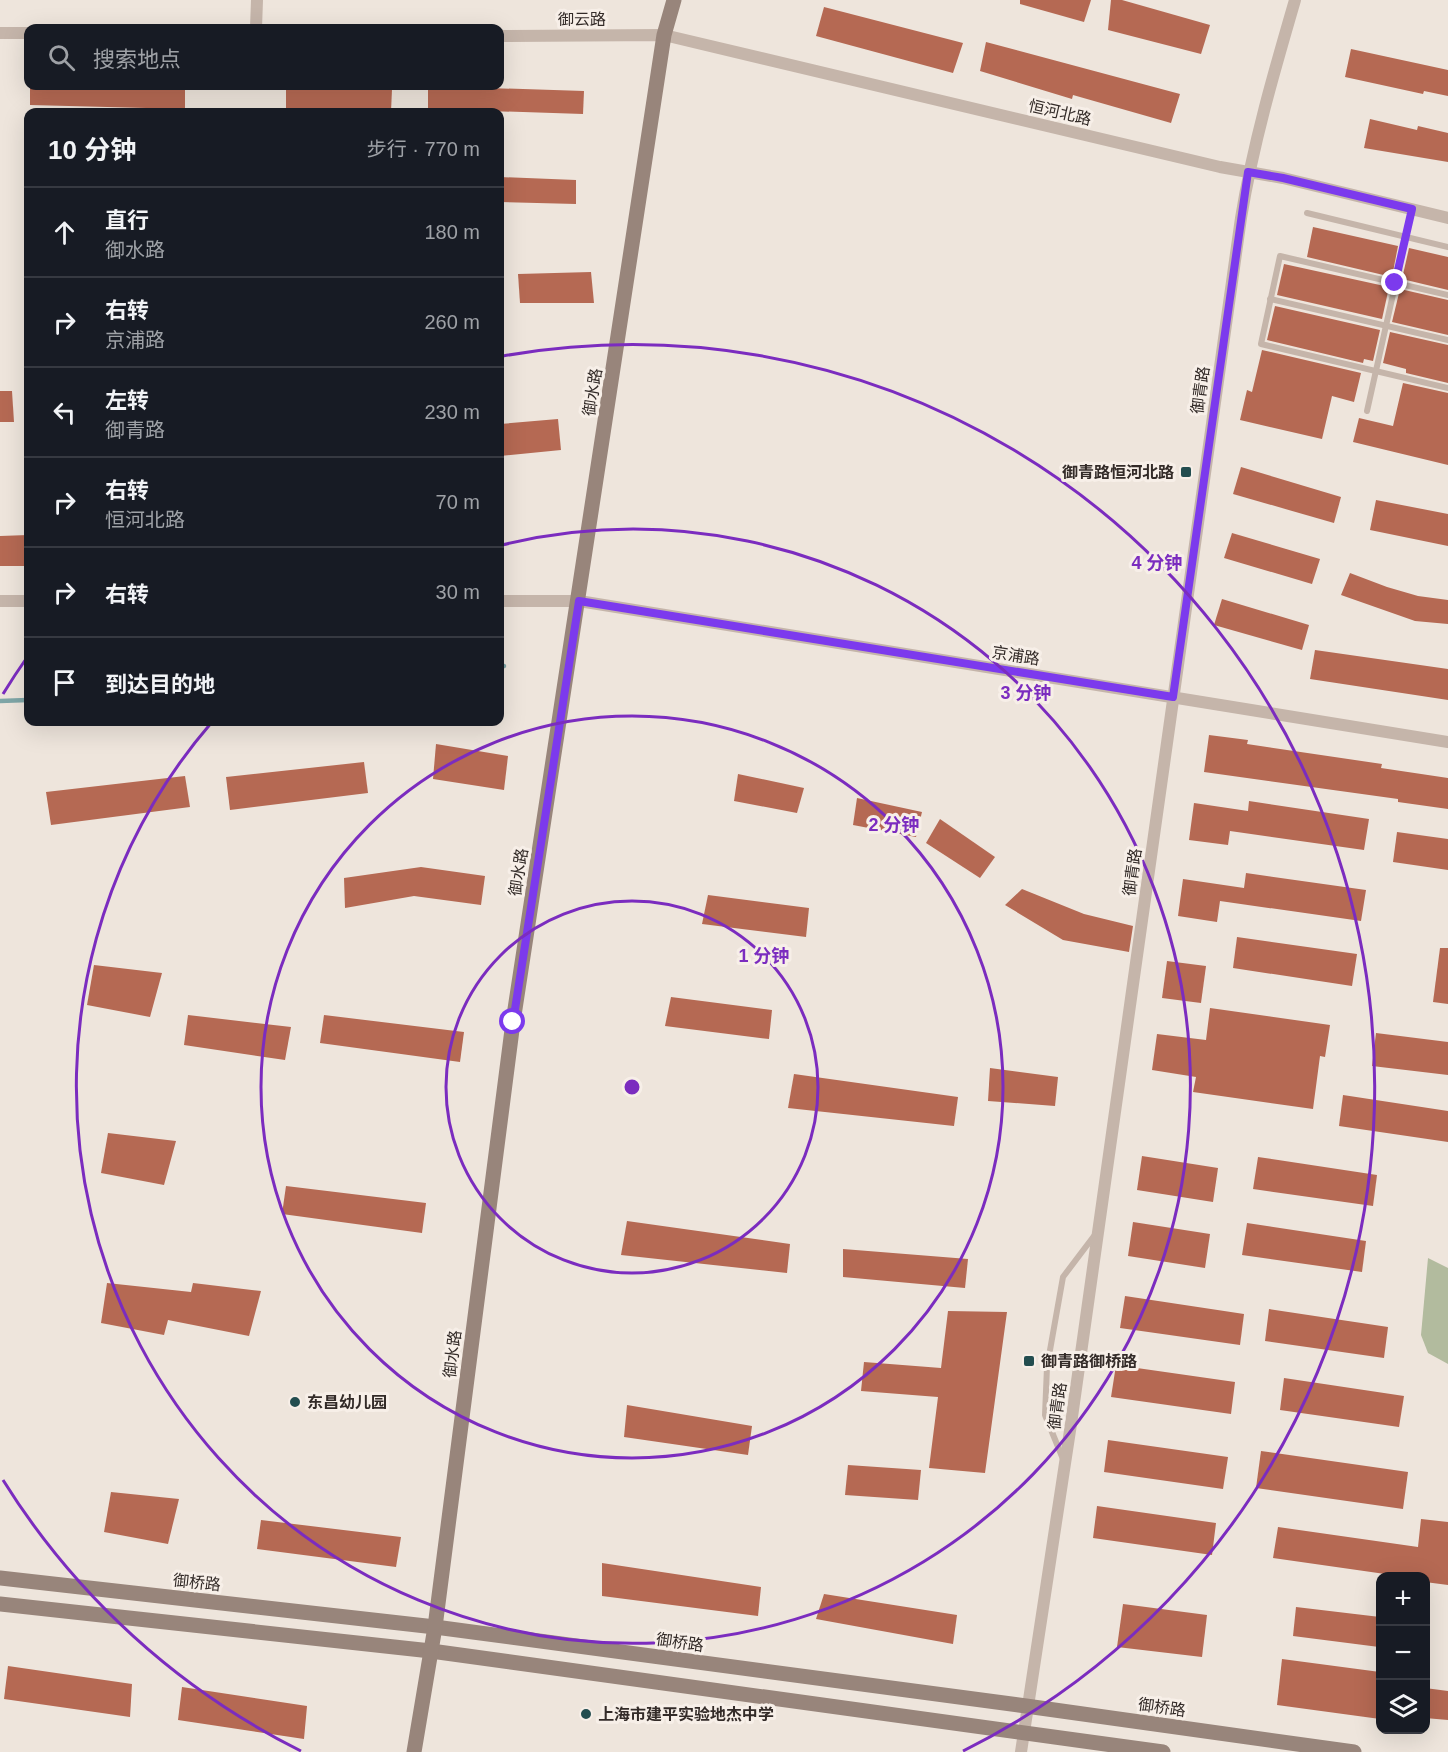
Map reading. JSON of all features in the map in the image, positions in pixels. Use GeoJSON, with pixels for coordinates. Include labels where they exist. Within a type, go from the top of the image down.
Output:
{"type":"FeatureCollection","features":[{"type":"Feature","properties":{"kind":"main road","name":"御水路"},"geometry":{"type":"LineString","coordinates":[[414,1752],[435,1627],[513,1022],[664,35],[674,0]]}},
{"type":"Feature","properties":{"kind":"main road","name":"御桥路"},"geometry":{"type":"LineString","coordinates":[[0,1578],[435,1627],[1354,1752]]}},
{"type":"Feature","properties":{"kind":"main road"},"geometry":{"type":"LineString","coordinates":[[0,1604],[431,1651],[1163,1752]]}},
{"type":"Feature","properties":{"kind":"street"},"geometry":{"type":"LineString","coordinates":[[256,24],[257,0]]}},
{"type":"Feature","properties":{"kind":"street","name":"御青路"},"geometry":{"type":"LineString","coordinates":[[1021,1752],[1026,1706],[1065,1463],[1248,172],[1259,123],[1295,0]]}},
{"type":"Feature","properties":{"kind":"street"},"geometry":{"type":"LineString","coordinates":[[0,33],[24,33]]}},
{"type":"Feature","properties":{"kind":"street","name":"御云路"},"geometry":{"type":"LineString","coordinates":[[504,36],[664,35]]}},
{"type":"Feature","properties":{"kind":"street","name":"恒河北路"},"geometry":{"type":"LineString","coordinates":[[664,35],[1448,218]]}},
{"type":"Feature","properties":{"kind":"street"},"geometry":{"type":"LineString","coordinates":[[0,601],[24,601]]}},
{"type":"Feature","properties":{"kind":"street","name":"京浦路"},"geometry":{"type":"LineString","coordinates":[[504,601],[579,601],[1448,742]]}},
{"type":"Feature","properties":{"kind":"lane"},"geometry":{"type":"LineString","coordinates":[[1367,411],[1412,209]]}},
{"type":"Feature","properties":{"kind":"lane"},"geometry":{"type":"LineString","coordinates":[[1307,213],[1448,247]]}},
{"type":"Feature","properties":{"kind":"lane"},"geometry":{"type":"LineString","coordinates":[[1448,296],[1280,256],[1261,345],[1448,388]]}},
{"type":"Feature","properties":{"kind":"lane"},"geometry":{"type":"LineString","coordinates":[[1270,299],[1448,340]]}},
{"type":"Feature","properties":{"kind":"lane"},"geometry":{"type":"LineString","coordinates":[[1065,1463],[1045,1415],[1047,1367],[1063,1277],[1098,1231]]}},
{"type":"Feature","properties":{"kind":"green space"},"geometry":{"type":"Polygon","coordinates":[[[1428,1258],[1448,1268],[1448,1364],[1428,1353],[1421,1335],[1428,1258]]]}},
{"type":"Feature","properties":{"kind":"building"},"geometry":{"type":"Polygon","coordinates":[[[1020,0],[1091,0],[1084,22],[1020,4],[1020,0]]]}},
{"type":"Feature","properties":{"kind":"building"},"geometry":{"type":"Polygon","coordinates":[[[1111,0],[1122,0],[1210,25],[1201,54],[1108,30],[1111,0]]]}},
{"type":"Feature","properties":{"kind":"building"},"geometry":{"type":"Polygon","coordinates":[[[824,7],[963,43],[953,73],[816,36],[824,7]]]}},
{"type":"Feature","properties":{"kind":"building"},"geometry":{"type":"Polygon","coordinates":[[[986,42],[1180,94],[1171,123],[1073,95],[1072,99],[980,71],[986,42]]]}},
{"type":"Feature","properties":{"kind":"building"},"geometry":{"type":"Polygon","coordinates":[[[1351,49],[1448,70],[1448,96],[1424,91],[1423,94],[1345,77],[1351,49]]]}},
{"type":"Feature","properties":{"kind":"building"},"geometry":{"type":"Polygon","coordinates":[[[504,88],[584,91],[583,114],[504,111],[504,108],[428,108],[428,90],[504,88]]]}},
{"type":"Feature","properties":{"kind":"building"},"geometry":{"type":"Polygon","coordinates":[[[30,90],[185,90],[185,108],[30,105],[30,90]]]}},
{"type":"Feature","properties":{"kind":"building"},"geometry":{"type":"Polygon","coordinates":[[[286,90],[392,90],[391,108],[286,108],[286,90]]]}},
{"type":"Feature","properties":{"kind":"building"},"geometry":{"type":"Polygon","coordinates":[[[1370,119],[1417,130],[1418,126],[1448,133],[1448,162],[1364,148],[1370,119]]]}},
{"type":"Feature","properties":{"kind":"building"},"geometry":{"type":"Polygon","coordinates":[[[504,177],[576,180],[576,204],[504,202],[504,177]]]}},
{"type":"Feature","properties":{"kind":"building"},"geometry":{"type":"Polygon","coordinates":[[[1313,227],[1398,246],[1392,277],[1307,257],[1313,227]]]}},
{"type":"Feature","properties":{"kind":"building"},"geometry":{"type":"Polygon","coordinates":[[[1409,248],[1448,257],[1448,290],[1402,279],[1409,248]]]}},
{"type":"Feature","properties":{"kind":"building"},"geometry":{"type":"Polygon","coordinates":[[[1284,264],[1389,287],[1382,319],[1277,295],[1284,264]]]}},
{"type":"Feature","properties":{"kind":"building"},"geometry":{"type":"Polygon","coordinates":[[[591,272],[594,303],[520,303],[518,274],[591,272]]]}},
{"type":"Feature","properties":{"kind":"building"},"geometry":{"type":"Polygon","coordinates":[[[1400,289],[1448,300],[1448,335],[1392,322],[1400,289]]]}},
{"type":"Feature","properties":{"kind":"building"},"geometry":{"type":"Polygon","coordinates":[[[1275,306],[1380,330],[1373,361],[1364,359],[1363,363],[1267,340],[1275,306]]]}},
{"type":"Feature","properties":{"kind":"building"},"geometry":{"type":"Polygon","coordinates":[[[1390,332],[1448,345],[1448,383],[1406,373],[1406,369],[1383,363],[1390,332]]]}},
{"type":"Feature","properties":{"kind":"building"},"geometry":{"type":"Polygon","coordinates":[[[1262,350],[1361,373],[1354,402],[1332,396],[1322,439],[1240,420],[1247,390],[1252,392],[1262,350]]]}},
{"type":"Feature","properties":{"kind":"building"},"geometry":{"type":"Polygon","coordinates":[[[1403,383],[1448,393],[1448,465],[1353,442],[1359,418],[1393,426],[1403,383]]]}},
{"type":"Feature","properties":{"kind":"building"},"geometry":{"type":"Polygon","coordinates":[[[0,391],[12,391],[14,422],[0,422],[0,391]]]}},
{"type":"Feature","properties":{"kind":"building"},"geometry":{"type":"Polygon","coordinates":[[[558,419],[561,450],[504,456],[504,424],[558,419]]]}},
{"type":"Feature","properties":{"kind":"building"},"geometry":{"type":"Polygon","coordinates":[[[1241,467],[1341,497],[1334,523],[1233,494],[1241,467]]]}},
{"type":"Feature","properties":{"kind":"building"},"geometry":{"type":"Polygon","coordinates":[[[1376,500],[1448,514],[1448,546],[1370,530],[1376,500]]]}},
{"type":"Feature","properties":{"kind":"building"},"geometry":{"type":"Polygon","coordinates":[[[1232,533],[1320,559],[1312,584],[1224,558],[1232,533]]]}},
{"type":"Feature","properties":{"kind":"building"},"geometry":{"type":"Polygon","coordinates":[[[24,535],[24,566],[0,566],[0,536],[24,535]]]}},
{"type":"Feature","properties":{"kind":"building"},"geometry":{"type":"Polygon","coordinates":[[[1350,573],[1418,596],[1448,600],[1448,624],[1415,621],[1341,595],[1350,573]]]}},
{"type":"Feature","properties":{"kind":"building"},"geometry":{"type":"Polygon","coordinates":[[[1222,599],[1309,625],[1302,650],[1214,625],[1222,599]]]}},
{"type":"Feature","properties":{"kind":"building"},"geometry":{"type":"Polygon","coordinates":[[[1315,650],[1448,669],[1448,700],[1310,679],[1315,650]]]}},
{"type":"Feature","properties":{"kind":"building"},"geometry":{"type":"Polygon","coordinates":[[[1209,735],[1248,740],[1247,744],[1382,764],[1381,768],[1448,778],[1448,809],[1398,802],[1398,799],[1204,772],[1209,735]]]}},
{"type":"Feature","properties":{"kind":"building"},"geometry":{"type":"Polygon","coordinates":[[[436,744],[508,756],[504,790],[433,779],[436,744]]]}},
{"type":"Feature","properties":{"kind":"building"},"geometry":{"type":"Polygon","coordinates":[[[364,762],[368,793],[230,810],[226,777],[364,762]]]}},
{"type":"Feature","properties":{"kind":"building"},"geometry":{"type":"Polygon","coordinates":[[[738,774],[804,788],[797,813],[734,801],[738,774]]]}},
{"type":"Feature","properties":{"kind":"building"},"geometry":{"type":"Polygon","coordinates":[[[185,776],[190,807],[51,825],[46,792],[185,776]]]}},
{"type":"Feature","properties":{"kind":"building"},"geometry":{"type":"Polygon","coordinates":[[[857,798],[922,812],[916,837],[853,825],[857,798]]]}},
{"type":"Feature","properties":{"kind":"building"},"geometry":{"type":"Polygon","coordinates":[[[1249,801],[1369,819],[1364,850],[1230,831],[1228,845],[1189,840],[1194,803],[1248,811],[1249,801]]]}},
{"type":"Feature","properties":{"kind":"building"},"geometry":{"type":"Polygon","coordinates":[[[940,819],[995,857],[980,878],[926,843],[940,819]]]}},
{"type":"Feature","properties":{"kind":"building"},"geometry":{"type":"Polygon","coordinates":[[[1397,832],[1448,839],[1448,870],[1393,862],[1397,832]]]}},
{"type":"Feature","properties":{"kind":"building"},"geometry":{"type":"Polygon","coordinates":[[[421,867],[485,876],[481,905],[414,896],[345,908],[344,878],[421,867]]]}},
{"type":"Feature","properties":{"kind":"building"},"geometry":{"type":"Polygon","coordinates":[[[1246,873],[1366,890],[1361,921],[1220,901],[1217,922],[1178,916],[1183,879],[1244,888],[1246,873]]]}},
{"type":"Feature","properties":{"kind":"building"},"geometry":{"type":"Polygon","coordinates":[[[1022,889],[1084,914],[1133,926],[1129,952],[1063,940],[1005,905],[1022,889]]]}},
{"type":"Feature","properties":{"kind":"building"},"geometry":{"type":"Polygon","coordinates":[[[708,895],[809,908],[806,937],[702,924],[708,895]]]}},
{"type":"Feature","properties":{"kind":"building"},"geometry":{"type":"Polygon","coordinates":[[[1237,937],[1357,954],[1352,986],[1233,968],[1237,937]]]}},
{"type":"Feature","properties":{"kind":"building"},"geometry":{"type":"Polygon","coordinates":[[[1440,948],[1448,948],[1448,1004],[1433,1002],[1440,948]]]}},
{"type":"Feature","properties":{"kind":"building"},"geometry":{"type":"Polygon","coordinates":[[[1167,961],[1206,966],[1201,1003],[1162,998],[1167,961]]]}},
{"type":"Feature","properties":{"kind":"building"},"geometry":{"type":"Polygon","coordinates":[[[94,965],[162,973],[150,1017],[87,1005],[94,965]]]}},
{"type":"Feature","properties":{"kind":"building"},"geometry":{"type":"Polygon","coordinates":[[[671,997],[772,1010],[769,1039],[665,1026],[671,997]]]}},
{"type":"Feature","properties":{"kind":"building"},"geometry":{"type":"Polygon","coordinates":[[[1210,1008],[1330,1025],[1325,1057],[1320,1056],[1313,1109],[1193,1092],[1196,1077],[1152,1070],[1157,1034],[1206,1040],[1210,1008]]]}},
{"type":"Feature","properties":{"kind":"building"},"geometry":{"type":"Polygon","coordinates":[[[188,1015],[291,1027],[285,1060],[184,1045],[188,1015]]]}},
{"type":"Feature","properties":{"kind":"building"},"geometry":{"type":"Polygon","coordinates":[[[324,1015],[464,1032],[460,1062],[320,1043],[324,1015]]]}},
{"type":"Feature","properties":{"kind":"building"},"geometry":{"type":"Polygon","coordinates":[[[1376,1033],[1448,1042],[1448,1075],[1372,1066],[1376,1033]]]}},
{"type":"Feature","properties":{"kind":"building"},"geometry":{"type":"Polygon","coordinates":[[[990,1068],[1058,1077],[1055,1106],[988,1101],[990,1068]]]}},
{"type":"Feature","properties":{"kind":"building"},"geometry":{"type":"Polygon","coordinates":[[[794,1074],[958,1097],[954,1126],[788,1108],[794,1074]]]}},
{"type":"Feature","properties":{"kind":"building"},"geometry":{"type":"Polygon","coordinates":[[[1343,1095],[1448,1111],[1448,1142],[1339,1126],[1343,1095]]]}},
{"type":"Feature","properties":{"kind":"building"},"geometry":{"type":"Polygon","coordinates":[[[108,1133],[176,1141],[164,1185],[101,1173],[108,1133]]]}},
{"type":"Feature","properties":{"kind":"building"},"geometry":{"type":"Polygon","coordinates":[[[1142,1156],[1218,1168],[1213,1202],[1137,1190],[1142,1156]]]}},
{"type":"Feature","properties":{"kind":"building"},"geometry":{"type":"Polygon","coordinates":[[[1258,1157],[1377,1175],[1373,1206],[1253,1189],[1258,1157]]]}},
{"type":"Feature","properties":{"kind":"building"},"geometry":{"type":"Polygon","coordinates":[[[286,1186],[426,1203],[422,1233],[282,1214],[286,1186]]]}},
{"type":"Feature","properties":{"kind":"building"},"geometry":{"type":"Polygon","coordinates":[[[627,1221],[790,1244],[787,1273],[621,1255],[627,1221]]]}},
{"type":"Feature","properties":{"kind":"building"},"geometry":{"type":"Polygon","coordinates":[[[1133,1222],[1210,1234],[1205,1268],[1128,1256],[1133,1222]]]}},
{"type":"Feature","properties":{"kind":"building"},"geometry":{"type":"Polygon","coordinates":[[[1247,1223],[1366,1241],[1362,1272],[1242,1255],[1247,1223]]]}},
{"type":"Feature","properties":{"kind":"building"},"geometry":{"type":"Polygon","coordinates":[[[843,1249],[968,1259],[965,1288],[843,1277],[843,1249]]]}},
{"type":"Feature","properties":{"kind":"building"},"geometry":{"type":"Polygon","coordinates":[[[107,1283],[191,1292],[193,1283],[261,1291],[249,1336],[168,1320],[164,1335],[101,1323],[107,1283]]]}},
{"type":"Feature","properties":{"kind":"building"},"geometry":{"type":"Polygon","coordinates":[[[1125,1296],[1244,1314],[1240,1345],[1120,1328],[1125,1296]]]}},
{"type":"Feature","properties":{"kind":"building"},"geometry":{"type":"Polygon","coordinates":[[[1269,1309],[1388,1327],[1384,1358],[1265,1341],[1269,1309]]]}},
{"type":"Feature","properties":{"kind":"building"},"geometry":{"type":"Polygon","coordinates":[[[948,1311],[1007,1312],[985,1473],[929,1468],[938,1397],[861,1391],[864,1362],[941,1368],[948,1311]]]}},
{"type":"Feature","properties":{"kind":"building"},"geometry":{"type":"Polygon","coordinates":[[[1116,1365],[1235,1382],[1231,1414],[1111,1397],[1116,1365]]]}},
{"type":"Feature","properties":{"kind":"building"},"geometry":{"type":"Polygon","coordinates":[[[1284,1378],[1404,1396],[1399,1427],[1280,1410],[1284,1378]]]}},
{"type":"Feature","properties":{"kind":"building"},"geometry":{"type":"Polygon","coordinates":[[[627,1405],[752,1426],[748,1455],[624,1437],[627,1405]]]}},
{"type":"Feature","properties":{"kind":"building"},"geometry":{"type":"Polygon","coordinates":[[[1108,1440],[1228,1457],[1223,1489],[1104,1472],[1108,1440]]]}},
{"type":"Feature","properties":{"kind":"building"},"geometry":{"type":"Polygon","coordinates":[[[1261,1451],[1408,1472],[1403,1509],[1256,1488],[1261,1451]]]}},
{"type":"Feature","properties":{"kind":"building"},"geometry":{"type":"Polygon","coordinates":[[[848,1465],[921,1470],[918,1500],[845,1495],[848,1465]]]}},
{"type":"Feature","properties":{"kind":"building"},"geometry":{"type":"Polygon","coordinates":[[[111,1492],[179,1499],[168,1544],[104,1532],[111,1492]]]}},
{"type":"Feature","properties":{"kind":"building"},"geometry":{"type":"Polygon","coordinates":[[[1097,1506],[1216,1523],[1212,1555],[1093,1538],[1097,1506]]]}},
{"type":"Feature","properties":{"kind":"building"},"geometry":{"type":"Polygon","coordinates":[[[1421,1519],[1448,1522],[1448,1585],[1430,1583],[1430,1572],[1376,1573],[1273,1558],[1278,1527],[1418,1547],[1421,1519]]]}},
{"type":"Feature","properties":{"kind":"building"},"geometry":{"type":"Polygon","coordinates":[[[261,1520],[401,1537],[396,1567],[257,1549],[261,1520]]]}},
{"type":"Feature","properties":{"kind":"building"},"geometry":{"type":"Polygon","coordinates":[[[602,1563],[761,1587],[758,1616],[602,1596],[602,1563]]]}},
{"type":"Feature","properties":{"kind":"building"},"geometry":{"type":"Polygon","coordinates":[[[824,1594],[957,1615],[953,1644],[816,1619],[824,1594]]]}},
{"type":"Feature","properties":{"kind":"building"},"geometry":{"type":"Polygon","coordinates":[[[1123,1604],[1207,1615],[1202,1657],[1117,1647],[1123,1604]]]}},
{"type":"Feature","properties":{"kind":"building"},"geometry":{"type":"Polygon","coordinates":[[[1296,1607],[1376,1617],[1376,1647],[1293,1636],[1296,1607]]]}},
{"type":"Feature","properties":{"kind":"building"},"geometry":{"type":"Polygon","coordinates":[[[1282,1659],[1376,1671],[1376,1718],[1277,1705],[1282,1659]]]}},
{"type":"Feature","properties":{"kind":"building"},"geometry":{"type":"Polygon","coordinates":[[[8,1666],[132,1684],[130,1717],[4,1699],[8,1666]]]}},
{"type":"Feature","properties":{"kind":"building"},"geometry":{"type":"Polygon","coordinates":[[[182,1687],[307,1706],[304,1739],[178,1720],[182,1687]]]}},
{"type":"Feature","properties":{"kind":"building"},"geometry":{"type":"Polygon","coordinates":[[[1430,1689],[1448,1691],[1448,1720],[1430,1718],[1430,1689]]]}},
{"type":"Feature","properties":{"kind":"waterway"},"geometry":{"type":"LineString","coordinates":[[0,701],[24,700]]}},
{"type":"Feature","properties":{"kind":"place","name":"御青路恒河北路"},"geometry":{"type":"Point","coordinates":[1186,472]}},
{"type":"Feature","properties":{"kind":"place","name":"御青路御桥路"},"geometry":{"type":"Point","coordinates":[1029,1361]}},
{"type":"Feature","properties":{"kind":"place","name":"东昌幼儿园"},"geometry":{"type":"Point","coordinates":[295,1402]}},
{"type":"Feature","properties":{"kind":"place","name":"上海市建平实验地杰中学"},"geometry":{"type":"Point","coordinates":[586,1714]}},
{"type":"Feature","properties":{"kind":"route"},"geometry":{"type":"LineString","coordinates":[[513,1022],[579,601],[1173,697],[1248,172],[1283,178],[1412,209],[1395,283]]}}]}
